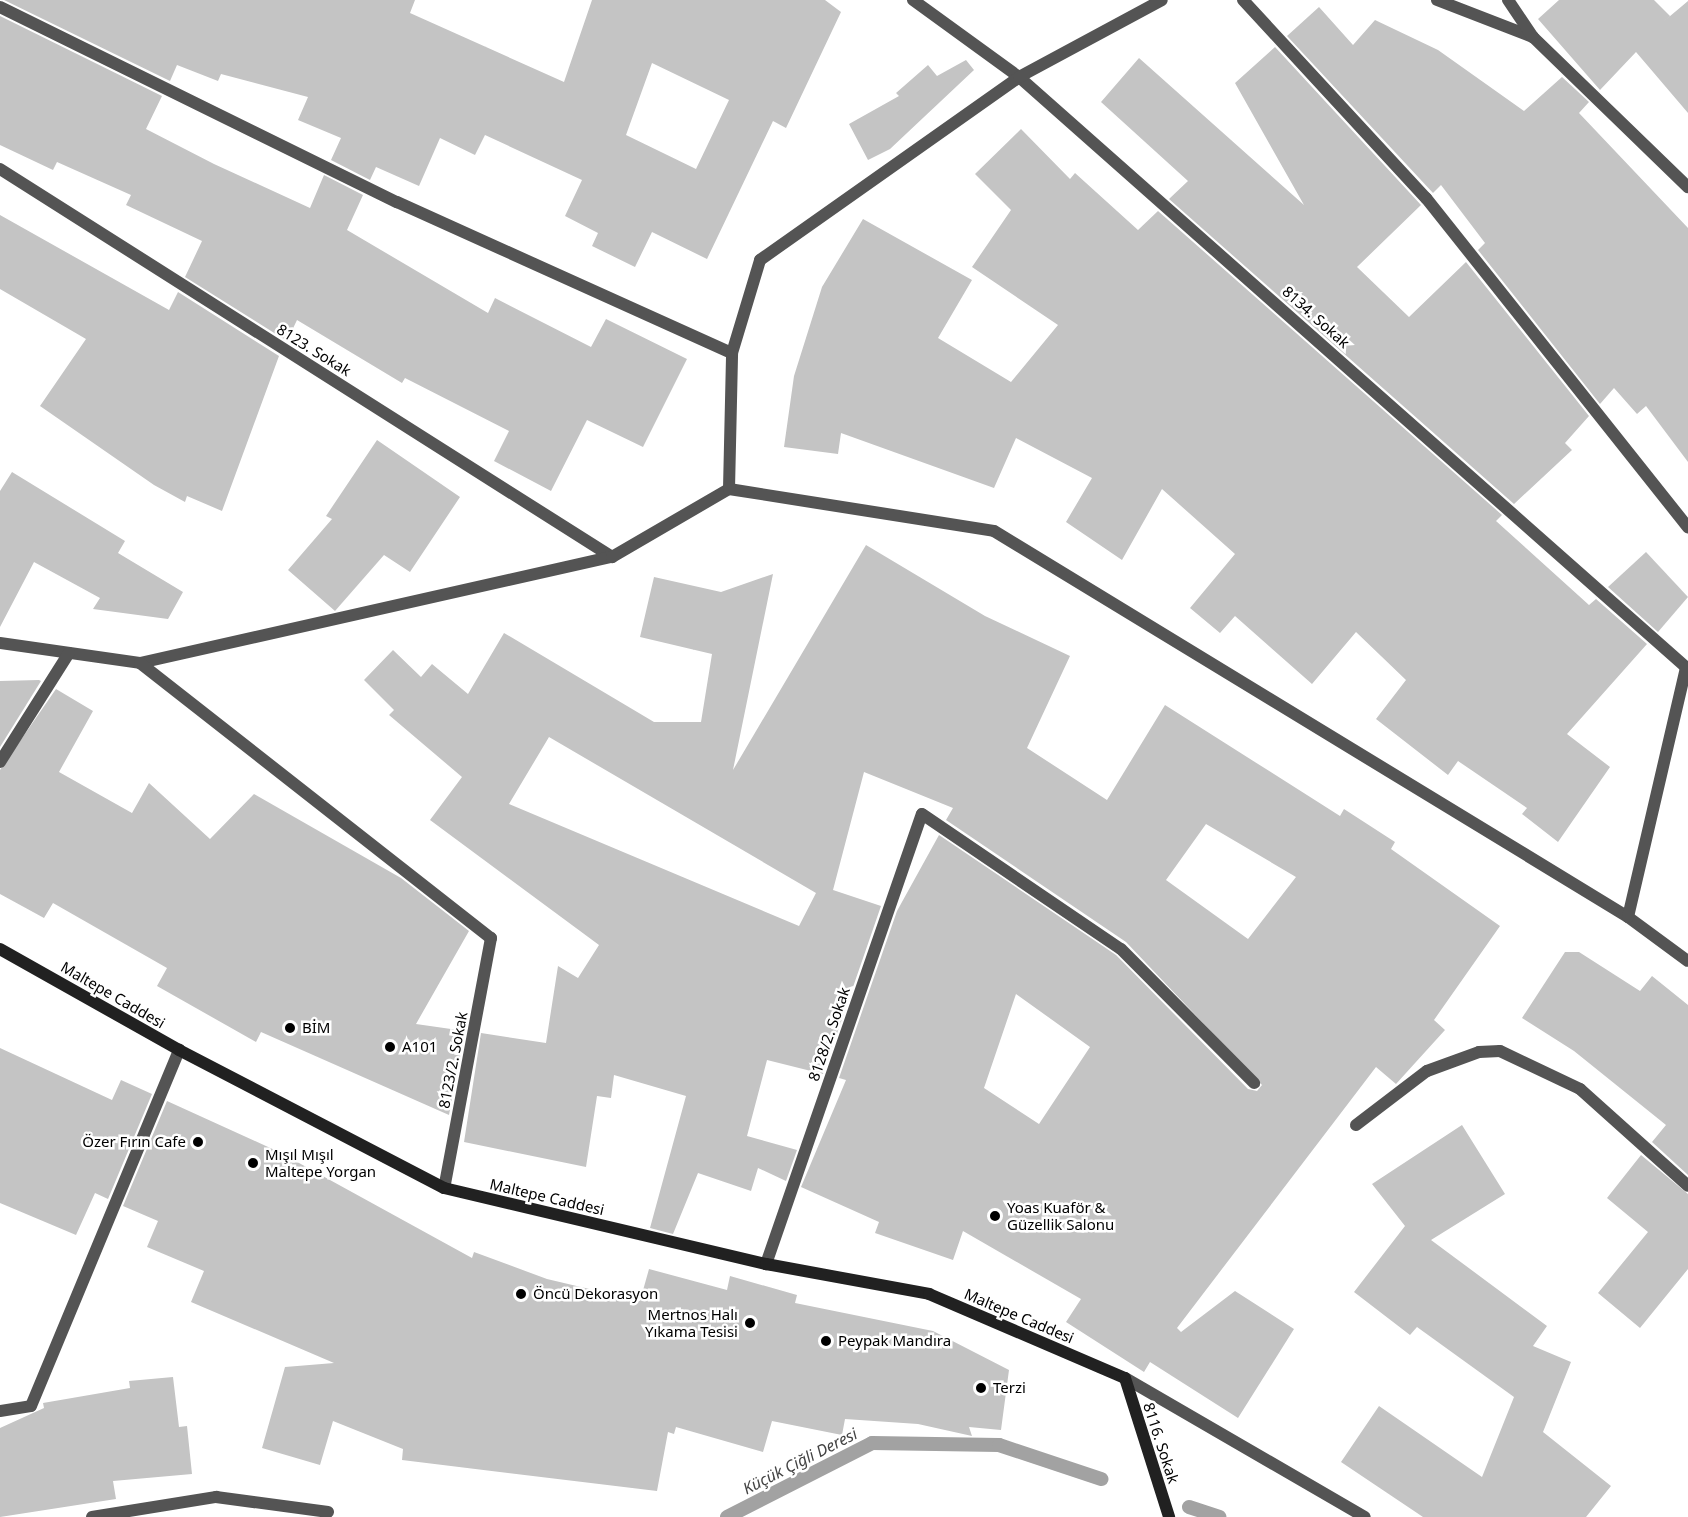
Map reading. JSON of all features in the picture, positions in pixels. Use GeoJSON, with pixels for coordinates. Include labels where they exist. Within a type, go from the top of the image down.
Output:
{"type":"FeatureCollection","features":[{"type":"Feature","properties":{"kind":"street","name":"8134. Sokak"},"geometry":{"type":"LineString","coordinates":[[913,0],[1019,77],[1687,669]]}},
{"type":"Feature","properties":{"kind":"street"},"geometry":{"type":"LineString","coordinates":[[729,489],[732,353],[760,260],[1019,77],[1162,0]]}},
{"type":"Feature","properties":{"kind":"street"},"geometry":{"type":"LineString","coordinates":[[1243,0],[1426,198],[1688,527]]}},
{"type":"Feature","properties":{"kind":"street"},"geometry":{"type":"LineString","coordinates":[[1437,0],[1533,37]]}},
{"type":"Feature","properties":{"kind":"street"},"geometry":{"type":"LineString","coordinates":[[1508,0],[1533,37],[1688,187]]}},
{"type":"Feature","properties":{"kind":"street"},"geometry":{"type":"LineString","coordinates":[[0,8],[397,202],[732,353]]}},
{"type":"Feature","properties":{"kind":"street","name":"8123. Sokak"},"geometry":{"type":"LineString","coordinates":[[0,169],[612,557]]}},
{"type":"Feature","properties":{"kind":"street"},"geometry":{"type":"LineString","coordinates":[[0,643],[140,663],[612,557],[729,489],[994,531],[1628,917],[1688,961]]}},
{"type":"Feature","properties":{"kind":"street"},"geometry":{"type":"LineString","coordinates":[[0,762],[69,653]]}},
{"type":"Feature","properties":{"kind":"street","name":"8123/2. Sokak"},"geometry":{"type":"LineString","coordinates":[[140,663],[491,938],[444,1188]]}},
{"type":"Feature","properties":{"kind":"street"},"geometry":{"type":"LineString","coordinates":[[1628,917],[1687,669]]}},
{"type":"Feature","properties":{"kind":"street","name":"8128/2. Sokak"},"geometry":{"type":"LineString","coordinates":[[765,1264],[922,814],[1121,949],[1254,1083]]}},
{"type":"Feature","properties":{"kind":"street","name":"Maltepe Caddesi"},"geometry":{"type":"LineString","coordinates":[[0,949],[179,1050],[444,1188],[765,1264],[929,1294],[1125,1378]]}},
{"type":"Feature","properties":{"kind":"street"},"geometry":{"type":"LineString","coordinates":[[0,1411],[31,1406],[179,1050]]}},
{"type":"Feature","properties":{"kind":"street"},"geometry":{"type":"LineString","coordinates":[[1356,1125],[1427,1071],[1479,1052],[1500,1051],[1580,1089],[1688,1186]]}},
{"type":"Feature","properties":{"kind":"street"},"geometry":{"type":"LineString","coordinates":[[1125,1378],[1365,1517]]}},
{"type":"Feature","properties":{"kind":"street","name":"8116. Sokak"},"geometry":{"type":"LineString","coordinates":[[1125,1378],[1169,1517]]}},
{"type":"Feature","properties":{"kind":"street"},"geometry":{"type":"LineString","coordinates":[[92,1517],[216,1497],[328,1512]]}},
{"type":"Feature","properties":{"kind":"building"},"geometry":{"type":"Polygon","coordinates":[[[4,0],[415,0],[410,13],[564,82],[592,0],[825,0],[841,12],[786,128],[773,121],[707,259],[652,232],[635,267],[592,246],[598,233],[565,216],[582,180],[485,135],[475,155],[440,138],[419,186],[376,167],[370,180],[331,160],[341,138],[298,120],[308,97],[221,74],[218,81],[177,65],[170,81],[4,0]],[[652,63],[626,135],[696,169],[729,100],[652,63]]]}},
{"type":"Feature","properties":{"kind":"building"},"geometry":{"type":"Polygon","coordinates":[[[1559,0],[1654,0],[1670,16],[1663,22],[1688,1],[1688,113],[1636,52],[1600,90],[1538,19],[1559,0]]]}},
{"type":"Feature","properties":{"kind":"building"},"geometry":{"type":"Polygon","coordinates":[[[1319,7],[1353,45],[1375,20],[1438,50],[1524,111],[1562,77],[1589,102],[1579,113],[1688,228],[1688,462],[1646,406],[1637,414],[1614,388],[1600,404],[1478,250],[1485,243],[1441,185],[1433,193],[1287,36],[1319,7]]]}},
{"type":"Feature","properties":{"kind":"building"},"geometry":{"type":"Polygon","coordinates":[[[0,16],[162,96],[146,129],[214,164],[310,208],[324,175],[363,195],[347,230],[488,313],[495,298],[591,347],[606,319],[687,359],[643,447],[587,420],[551,491],[494,461],[509,431],[405,378],[402,383],[297,320],[287,341],[185,277],[202,241],[126,205],[131,195],[57,162],[53,170],[0,145],[0,16]]]}},
{"type":"Feature","properties":{"kind":"building"},"geometry":{"type":"Polygon","coordinates":[[[1275,47],[1421,205],[1357,267],[1409,317],[1466,262],[1589,416],[1565,443],[1572,450],[1514,504],[1169,199],[1188,181],[1101,102],[1139,58],[1304,205],[1235,83],[1275,47]]]}},
{"type":"Feature","properties":{"kind":"building"},"geometry":{"type":"Polygon","coordinates":[[[966,60],[974,70],[890,149],[868,160],[849,124],[899,96],[896,93],[928,65],[937,76],[966,60]]]}},
{"type":"Feature","properties":{"kind":"building"},"geometry":{"type":"Polygon","coordinates":[[[1021,129],[1070,179],[1075,173],[1138,230],[1158,211],[1502,515],[1496,521],[1589,605],[1596,599],[1647,644],[1567,734],[1610,767],[1558,842],[1522,814],[1527,808],[1458,761],[1448,775],[1376,719],[1406,680],[1356,632],[1312,684],[1235,616],[1220,633],[1190,608],[1235,554],[1162,489],[1122,560],[1066,522],[1092,478],[1016,438],[994,488],[841,433],[838,454],[784,447],[794,376],[822,287],[863,219],[972,280],[938,338],[1011,382],[1058,325],[972,267],[1011,210],[975,174],[1021,129]]]}},
{"type":"Feature","properties":{"kind":"building"},"geometry":{"type":"Polygon","coordinates":[[[0,215],[169,310],[178,292],[279,356],[222,511],[187,496],[185,502],[154,485],[40,406],[86,339],[0,289],[0,215]]]}},
{"type":"Feature","properties":{"kind":"building"},"geometry":{"type":"Polygon","coordinates":[[[377,440],[460,497],[410,572],[384,555],[335,611],[288,570],[332,519],[326,516],[377,440]]]}},
{"type":"Feature","properties":{"kind":"building"},"geometry":{"type":"Polygon","coordinates":[[[12,472],[125,541],[118,553],[183,592],[168,619],[93,609],[100,598],[34,562],[0,627],[0,491],[12,472]]]}},
{"type":"Feature","properties":{"kind":"building"},"geometry":{"type":"Polygon","coordinates":[[[866,545],[985,616],[1070,656],[1027,748],[1107,800],[1165,705],[1340,816],[1344,809],[1395,842],[1391,849],[1500,926],[1434,1020],[1445,1030],[1396,1084],[1376,1067],[1177,1328],[1181,1332],[1235,1291],[1294,1329],[1238,1418],[1150,1362],[1144,1372],[1066,1322],[1081,1299],[963,1231],[953,1260],[875,1233],[879,1222],[801,1187],[846,1080],[839,1078],[897,911],[939,835],[1116,955],[1248,1089],[1257,1091],[1262,1085],[1126,942],[946,820],[953,808],[864,772],[833,890],[881,906],[823,1074],[767,1060],[747,1136],[797,1150],[786,1181],[758,1168],[751,1191],[698,1173],[673,1234],[650,1228],[686,1096],[614,1075],[611,1098],[597,1096],[586,1167],[464,1142],[481,1033],[546,1043],[558,966],[578,978],[599,945],[430,820],[462,777],[389,715],[394,710],[364,680],[393,650],[421,677],[432,664],[468,694],[504,633],[654,722],[701,722],[712,654],[640,637],[654,577],[721,592],[773,574],[733,770],[866,545]],[[549,737],[509,804],[799,926],[816,893],[549,737]],[[1206,824],[1166,880],[1248,939],[1296,877],[1206,824]],[[1016,994],[984,1088],[1039,1124],[1090,1047],[1016,994]]]}},
{"type":"Feature","properties":{"kind":"building"},"geometry":{"type":"Polygon","coordinates":[[[1646,552],[1688,597],[1658,632],[1608,587],[1646,552]]]}},
{"type":"Feature","properties":{"kind":"building"},"geometry":{"type":"Polygon","coordinates":[[[0,681],[41,681],[0,747],[0,681]]]}},
{"type":"Feature","properties":{"kind":"building"},"geometry":{"type":"Polygon","coordinates":[[[56,689],[93,711],[59,772],[132,813],[149,783],[210,839],[254,794],[401,878],[469,931],[416,1024],[465,1031],[449,1115],[261,1032],[256,1042],[157,986],[167,968],[53,903],[44,918],[0,894],[0,770],[56,689]]]}},
{"type":"Feature","properties":{"kind":"building"},"geometry":{"type":"Polygon","coordinates":[[[1565,952],[1579,952],[1640,991],[1652,976],[1688,1005],[1688,1175],[1652,1142],[1666,1125],[1574,1051],[1522,1018],[1565,952]]]}},
{"type":"Feature","properties":{"kind":"building"},"geometry":{"type":"Polygon","coordinates":[[[0,1048],[112,1100],[121,1080],[152,1094],[108,1199],[95,1193],[76,1235],[0,1203],[0,1048]]]}},
{"type":"Feature","properties":{"kind":"building"},"geometry":{"type":"Polygon","coordinates":[[[167,1101],[279,1152],[472,1258],[474,1252],[547,1279],[640,1301],[649,1269],[727,1290],[730,1276],[797,1295],[795,1303],[933,1331],[1009,1370],[1001,1430],[969,1427],[972,1436],[918,1424],[845,1419],[842,1435],[772,1421],[763,1452],[676,1427],[674,1434],[668,1432],[657,1491],[402,1460],[403,1449],[333,1421],[320,1465],[262,1448],[285,1367],[334,1363],[191,1302],[204,1271],[147,1247],[158,1221],[123,1206],[167,1101]]]}},
{"type":"Feature","properties":{"kind":"building"},"geometry":{"type":"Polygon","coordinates":[[[1462,1125],[1505,1194],[1431,1240],[1547,1326],[1533,1346],[1571,1362],[1543,1432],[1611,1486],[1586,1517],[1423,1517],[1341,1462],[1379,1406],[1482,1477],[1514,1397],[1417,1327],[1410,1335],[1354,1292],[1405,1226],[1372,1184],[1462,1125]]]}},
{"type":"Feature","properties":{"kind":"building"},"geometry":{"type":"Polygon","coordinates":[[[1641,1155],[1688,1194],[1688,1269],[1640,1328],[1598,1293],[1648,1232],[1607,1198],[1641,1155]]]}},
{"type":"Feature","properties":{"kind":"building"},"geometry":{"type":"Polygon","coordinates":[[[173,1377],[179,1427],[187,1426],[192,1474],[113,1481],[116,1499],[0,1517],[0,1428],[44,1408],[43,1403],[130,1388],[129,1381],[173,1377]]]}},
{"type":"Feature","properties":{"kind":"waterway","name":"Küçük Çiğli Deresi"},"geometry":{"type":"LineString","coordinates":[[727,1517],[872,1443],[999,1445],[1101,1479]]}},
{"type":"Feature","properties":{"kind":"waterway","name":"Küçük Çiğli Deresi"},"geometry":{"type":"LineString","coordinates":[[1189,1507],[1219,1517]]}},
{"type":"Feature","properties":{"kind":"place","name":"BİM"},"geometry":{"type":"Point","coordinates":[290,1028]}},
{"type":"Feature","properties":{"kind":"place","name":"A101"},"geometry":{"type":"Point","coordinates":[390,1047]}},
{"type":"Feature","properties":{"kind":"place","name":"Özer Fırın Cafe"},"geometry":{"type":"Point","coordinates":[198,1142]}},
{"type":"Feature","properties":{"kind":"place","name":"Mışıl Mışıl Maltepe Yorgan"},"geometry":{"type":"Point","coordinates":[253,1163]}},
{"type":"Feature","properties":{"kind":"place","name":"Yoas Kuaför & Güzellik Salonu"},"geometry":{"type":"Point","coordinates":[995,1216]}},
{"type":"Feature","properties":{"kind":"place","name":"Öncü Dekorasyon"},"geometry":{"type":"Point","coordinates":[521,1294]}},
{"type":"Feature","properties":{"kind":"place","name":"Mertnos Halı Yıkama Tesisi"},"geometry":{"type":"Point","coordinates":[750,1323]}},
{"type":"Feature","properties":{"kind":"place","name":"Peypak Mandıra"},"geometry":{"type":"Point","coordinates":[826,1341]}},
{"type":"Feature","properties":{"kind":"place","name":"Terzi"},"geometry":{"type":"Point","coordinates":[981,1388]}}]}
